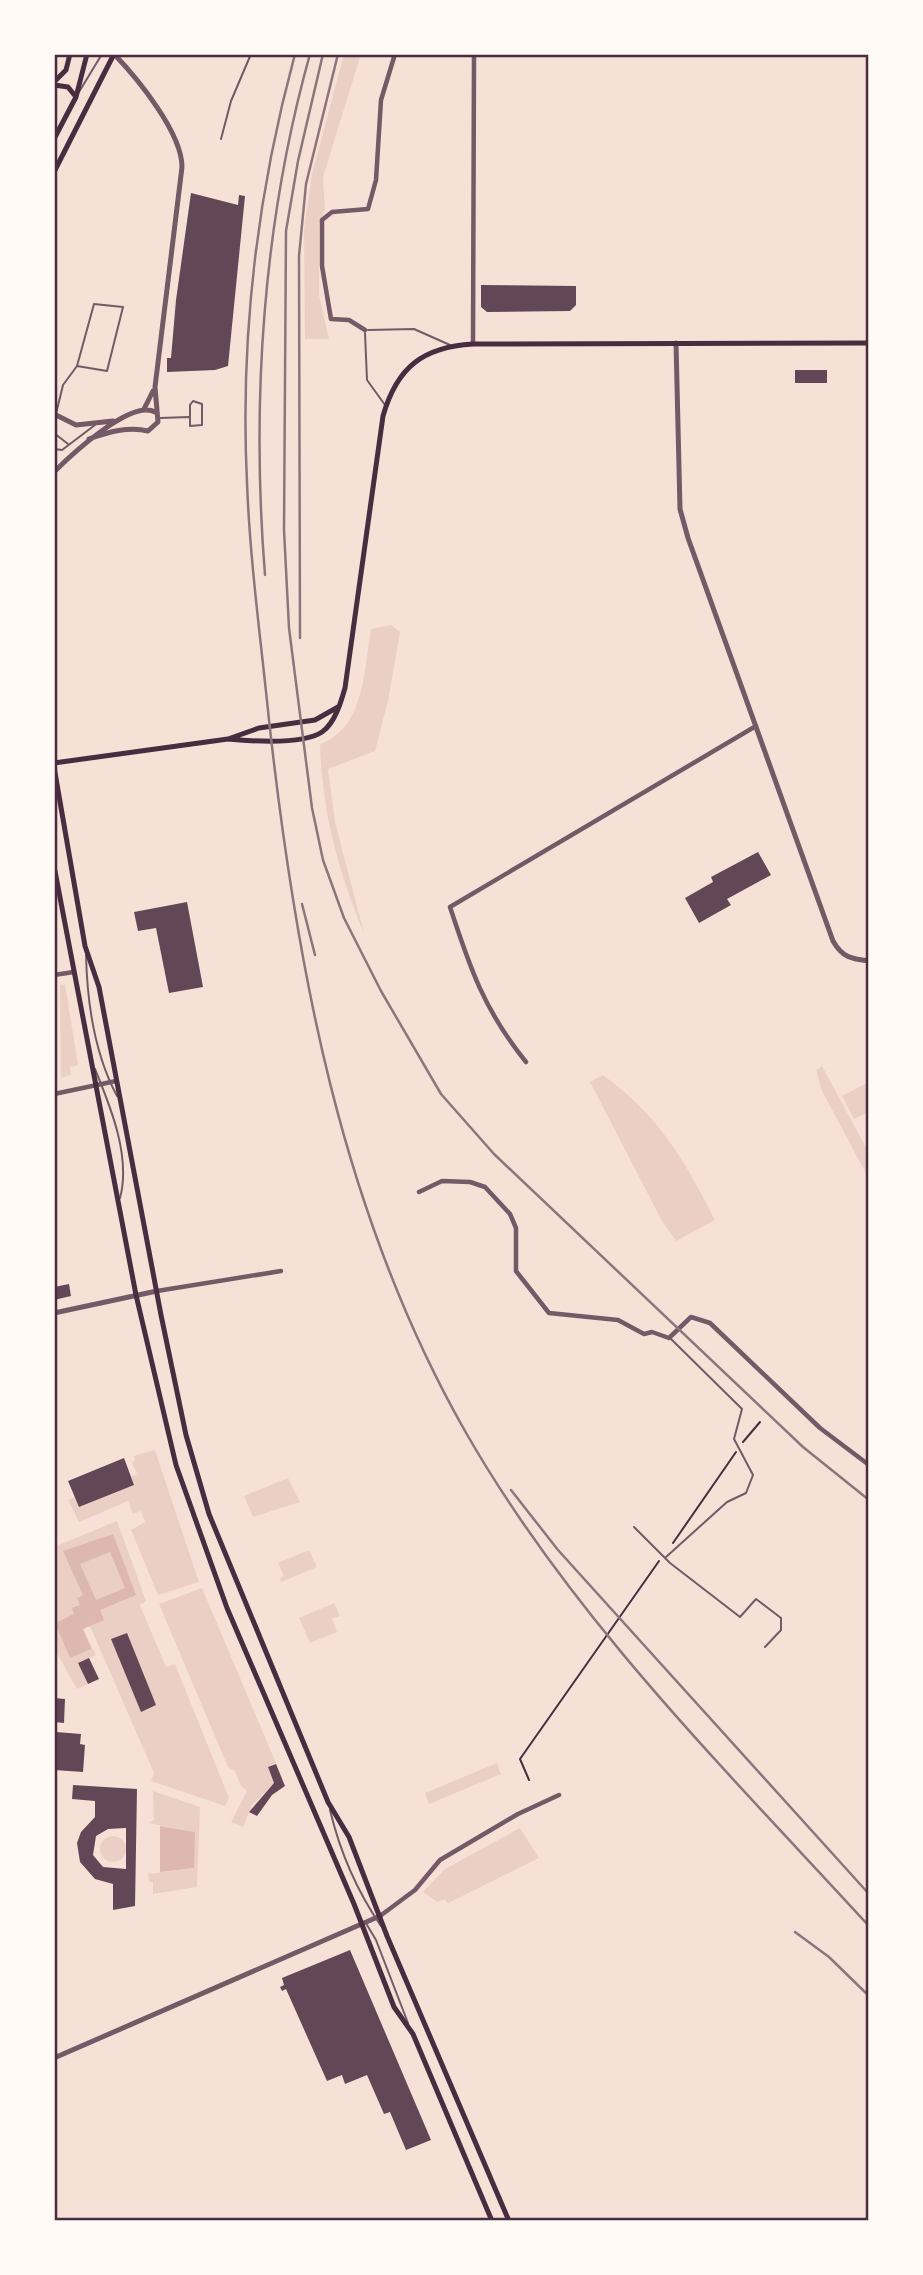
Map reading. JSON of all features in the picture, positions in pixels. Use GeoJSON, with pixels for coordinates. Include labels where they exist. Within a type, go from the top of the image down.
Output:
{"type":"FeatureCollection","features":[{"type":"Feature","properties":{"kind":"main road"},"geometry":{"type":"LineString","coordinates":[[70,54],[65,70],[54,84],[68,87],[76,97]]}},
{"type":"Feature","properties":{"kind":"main road"},"geometry":{"type":"LineString","coordinates":[[54,139],[76,97],[86,54]]}},
{"type":"Feature","properties":{"kind":"main road"},"geometry":{"type":"LineString","coordinates":[[54,172],[114,54]]}},
{"type":"Feature","properties":{"kind":"main road"},"geometry":{"type":"LineString","coordinates":[[228,739],[262,742],[313,736],[331,723],[345,688],[379,435],[386,406],[396,384],[412,365],[429,351],[451,345],[473,344],[869,343]]}},
{"type":"Feature","properties":{"kind":"main road"},"geometry":{"type":"LineString","coordinates":[[338,707],[315,720],[259,728],[228,739],[54,765],[85,946],[99,986],[113,1081],[186,1435],[209,1514],[328,1802],[349,1837],[377,1917],[509,2221]]}},
{"type":"Feature","properties":{"kind":"main road"},"geometry":{"type":"LineString","coordinates":[[54,866],[98,1084],[136,1295],[166,1428],[198,1532],[363,1923],[394,2007],[409,2027],[492,2221]]}},
{"type":"Feature","properties":{"kind":"street"},"geometry":{"type":"LineString","coordinates":[[89,439],[140,428],[153,429],[157,415],[155,387],[181,153],[165,122],[114,54]]}},
{"type":"Feature","properties":{"kind":"street"},"geometry":{"type":"LineString","coordinates":[[365,330],[349,320],[331,319],[323,265],[323,220],[332,212],[368,209],[376,180],[381,100],[395,54]]}},
{"type":"Feature","properties":{"kind":"street"},"geometry":{"type":"LineString","coordinates":[[473,344],[474,54]]}},
{"type":"Feature","properties":{"kind":"street"},"geometry":{"type":"LineString","coordinates":[[676,343],[680,509],[839,953],[851,959],[869,961]]}},
{"type":"Feature","properties":{"kind":"street"},"geometry":{"type":"LineString","coordinates":[[140,428],[136,421],[155,387]]}},
{"type":"Feature","properties":{"kind":"street"},"geometry":{"type":"LineString","coordinates":[[54,472],[89,439],[120,421],[141,411],[157,415]]}},
{"type":"Feature","properties":{"kind":"street"},"geometry":{"type":"LineString","coordinates":[[55,414],[72,424],[120,421]]}},
{"type":"Feature","properties":{"kind":"street"},"geometry":{"type":"LineString","coordinates":[[526,1062],[499,1029],[475,983],[450,906],[756,726]]}},
{"type":"Feature","properties":{"kind":"street"},"geometry":{"type":"LineString","coordinates":[[54,975],[74,972]]}},
{"type":"Feature","properties":{"kind":"street"},"geometry":{"type":"LineString","coordinates":[[54,1094],[113,1081]]}},
{"type":"Feature","properties":{"kind":"street"},"geometry":{"type":"LineString","coordinates":[[419,1192],[442,1181],[470,1182],[485,1187],[510,1214],[516,1228],[516,1270],[549,1313],[618,1320],[644,1334],[652,1332],[669,1338],[691,1317],[710,1323],[820,1428],[869,1465]]}},
{"type":"Feature","properties":{"kind":"street"},"geometry":{"type":"LineString","coordinates":[[54,1313],[157,1291],[281,1270]]}},
{"type":"Feature","properties":{"kind":"street"},"geometry":{"type":"LineString","coordinates":[[54,2057],[377,1917],[415,1890],[440,1860],[518,1814],[559,1795]]}},
{"type":"Feature","properties":{"kind":"lane"},"geometry":{"type":"LineString","coordinates":[[76,97],[102,54]]}},
{"type":"Feature","properties":{"kind":"lane"},"geometry":{"type":"LineString","coordinates":[[221,139],[231,101],[251,54]]}},
{"type":"Feature","properties":{"kind":"lane"},"geometry":{"type":"LineString","coordinates":[[55,414],[63,385],[77,366],[94,304],[123,307],[107,371],[77,366]]}},
{"type":"Feature","properties":{"kind":"lane"},"geometry":{"type":"LineString","coordinates":[[386,406],[367,380],[365,330],[414,329],[451,345]]}},
{"type":"Feature","properties":{"kind":"lane"},"geometry":{"type":"LineString","coordinates":[[198,401],[202,404],[202,425],[190,426],[190,416],[190,405],[198,401]]}},
{"type":"Feature","properties":{"kind":"lane"},"geometry":{"type":"LineString","coordinates":[[157,415],[190,416]]}},
{"type":"Feature","properties":{"kind":"lane"},"geometry":{"type":"LineString","coordinates":[[54,449],[62,450],[100,423]]}},
{"type":"Feature","properties":{"kind":"lane"},"geometry":{"type":"LineString","coordinates":[[54,433],[68,444]]}},
{"type":"Feature","properties":{"kind":"lane"},"geometry":{"type":"LineString","coordinates":[[85,946],[87,990],[100,1059],[113,1081]]}},
{"type":"Feature","properties":{"kind":"lane"},"geometry":{"type":"LineString","coordinates":[[98,1084],[108,1098],[125,1179],[119,1199]]}},
{"type":"Feature","properties":{"kind":"lane"},"geometry":{"type":"LineString","coordinates":[[666,1557],[727,1502],[746,1493],[753,1475],[733,1433],[743,1416],[742,1409],[669,1338]]}},
{"type":"Feature","properties":{"kind":"lane"},"geometry":{"type":"LineString","coordinates":[[634,1527],[666,1557],[740,1617],[756,1599],[781,1618],[781,1630],[765,1647]]}},
{"type":"Feature","properties":{"kind":"lane"},"geometry":{"type":"LineString","coordinates":[[328,1802],[337,1838],[363,1900],[377,1917]]}},
{"type":"Feature","properties":{"kind":"lane"},"geometry":{"type":"LineString","coordinates":[[363,1923],[389,1971],[409,2027]]}},
{"type":"Feature","properties":{"kind":"path"},"geometry":{"type":"LineString","coordinates":[[673,1542],[760,1422]]}},
{"type":"Feature","properties":{"kind":"path"},"geometry":{"type":"LineString","coordinates":[[529,1780],[520,1759],[662,1559]]}},
{"type":"Feature","properties":{"kind":"shaded area"},"geometry":{"type":"Polygon","coordinates":[[[344,54],[361,54],[323,177],[325,210],[319,225],[319,295],[329,339],[305,339],[304,229],[312,174],[344,54]]]}},
{"type":"Feature","properties":{"kind":"shaded area"},"geometry":{"type":"Polygon","coordinates":[[[391,625],[400,632],[388,701],[375,751],[328,769],[335,822],[364,933],[346,887],[333,840],[324,793],[320,744],[335,736],[346,725],[354,711],[364,679],[371,629],[391,625]]]}},
{"type":"Feature","properties":{"kind":"shaded area"},"geometry":{"type":"Polygon","coordinates":[[[65,984],[78,1065],[70,1067],[71,1075],[61,1078],[60,985],[65,984]]]}},
{"type":"Feature","properties":{"kind":"shaded area"},"geometry":{"type":"Polygon","coordinates":[[[822,1066],[869,1153],[869,1179],[822,1091],[816,1070],[822,1066]]]}},
{"type":"Feature","properties":{"kind":"shaded area"},"geometry":{"type":"Polygon","coordinates":[[[603,1075],[623,1090],[655,1123],[681,1158],[715,1220],[676,1241],[662,1221],[590,1082],[603,1075]]]}},
{"type":"Feature","properties":{"kind":"shaded area"},"geometry":{"type":"Polygon","coordinates":[[[869,1082],[869,1112],[854,1119],[842,1096],[869,1082]]]}},
{"type":"Feature","properties":{"kind":"shaded area"},"geometry":{"type":"Polygon","coordinates":[[[155,1450],[199,1582],[158,1595],[131,1530],[145,1522],[141,1511],[133,1514],[128,1501],[79,1522],[68,1500],[75,1497],[80,1507],[134,1485],[131,1477],[137,1474],[132,1462],[135,1460],[134,1456],[155,1450]]]}},
{"type":"Feature","properties":{"kind":"shaded area"},"geometry":{"type":"Polygon","coordinates":[[[288,1478],[300,1502],[253,1517],[244,1496],[288,1478]]]}},
{"type":"Feature","properties":{"kind":"shaded area"},"geometry":{"type":"Polygon","coordinates":[[[117,1521],[146,1601],[140,1605],[166,1667],[175,1664],[229,1798],[225,1806],[151,1781],[154,1773],[90,1626],[83,1629],[96,1655],[79,1663],[88,1684],[77,1689],[54,1648],[54,1547],[117,1521]]]}},
{"type":"Feature","properties":{"kind":"shaded area"},"geometry":{"type":"Polygon","coordinates":[[[113,1534],[136,1595],[100,1610],[104,1620],[83,1629],[91,1649],[70,1658],[55,1623],[74,1614],[72,1608],[80,1605],[77,1598],[83,1595],[63,1551],[113,1534]],[[110,1552],[80,1564],[96,1600],[125,1588],[110,1552]]]}},
{"type":"Feature","properties":{"kind":"shaded area"},"geometry":{"type":"Polygon","coordinates":[[[309,1550],[317,1567],[281,1582],[280,1578],[284,1576],[278,1563],[309,1550]]]}},
{"type":"Feature","properties":{"kind":"shaded area"},"geometry":{"type":"Polygon","coordinates":[[[202,1588],[276,1763],[268,1767],[274,1783],[252,1805],[243,1827],[231,1822],[247,1791],[241,1786],[235,1771],[228,1767],[159,1604],[202,1588]]]}},
{"type":"Feature","properties":{"kind":"shaded area"},"geometry":{"type":"Polygon","coordinates":[[[334,1603],[340,1616],[332,1619],[337,1632],[310,1643],[299,1618],[334,1603]]]}},
{"type":"Feature","properties":{"kind":"shaded area"},"geometry":{"type":"Polygon","coordinates":[[[497,1763],[501,1774],[429,1804],[425,1793],[497,1763]]]}},
{"type":"Feature","properties":{"kind":"shaded area"},"geometry":{"type":"Polygon","coordinates":[[[153,1791],[200,1807],[197,1887],[153,1894],[153,1882],[149,1882],[148,1874],[194,1868],[194,1832],[148,1823],[154,1820],[153,1791]]]}},
{"type":"Feature","properties":{"kind":"shaded area"},"geometry":{"type":"Polygon","coordinates":[[[160,1826],[195,1832],[194,1868],[160,1872],[160,1826]]]}},
{"type":"Feature","properties":{"kind":"shaded area"},"geometry":{"type":"Polygon","coordinates":[[[520,1828],[539,1858],[448,1903],[445,1899],[437,1902],[423,1892],[445,1869],[520,1828]]]}},
{"type":"Feature","properties":{"kind":"shaded area"},"geometry":{"type":"Polygon","coordinates":[[[113,1836],[122,1840],[126,1849],[122,1858],[113,1862],[104,1858],[100,1849],[104,1840],[113,1836]]]}},
{"type":"Feature","properties":{"kind":"building"},"geometry":{"type":"Polygon","coordinates":[[[191,193],[238,205],[239,195],[245,196],[228,366],[215,370],[167,372],[167,358],[171,358],[191,193]]]}},
{"type":"Feature","properties":{"kind":"building"},"geometry":{"type":"Polygon","coordinates":[[[481,285],[576,286],[576,305],[570,311],[487,312],[481,307],[481,285]]]}},
{"type":"Feature","properties":{"kind":"building"},"geometry":{"type":"Polygon","coordinates":[[[795,370],[827,370],[827,383],[795,383],[795,370]]]}},
{"type":"Feature","properties":{"kind":"building"},"geometry":{"type":"Polygon","coordinates":[[[758,852],[771,875],[727,899],[731,905],[699,923],[685,898],[713,882],[711,877],[758,852]]]}},
{"type":"Feature","properties":{"kind":"building"},"geometry":{"type":"Polygon","coordinates":[[[187,902],[203,987],[169,993],[156,928],[138,931],[134,912],[187,902]]]}},
{"type":"Feature","properties":{"kind":"building"},"geometry":{"type":"Polygon","coordinates":[[[69,1284],[71,1296],[54,1300],[54,1287],[69,1284]]]}},
{"type":"Feature","properties":{"kind":"building"},"geometry":{"type":"Polygon","coordinates":[[[124,1458],[134,1485],[79,1507],[68,1481],[124,1458]]]}},
{"type":"Feature","properties":{"kind":"building"},"geometry":{"type":"Polygon","coordinates":[[[127,1633],[156,1705],[141,1712],[111,1639],[127,1633]]]}},
{"type":"Feature","properties":{"kind":"building"},"geometry":{"type":"Polygon","coordinates":[[[89,1658],[99,1679],[88,1684],[78,1663],[89,1658]]]}},
{"type":"Feature","properties":{"kind":"building"},"geometry":{"type":"Polygon","coordinates":[[[54,1698],[65,1699],[64,1723],[54,1722],[54,1698]]]}},
{"type":"Feature","properties":{"kind":"building"},"geometry":{"type":"Polygon","coordinates":[[[56,1732],[81,1734],[80,1744],[85,1745],[83,1772],[54,1770],[56,1732]]]}},
{"type":"Feature","properties":{"kind":"building"},"geometry":{"type":"Polygon","coordinates":[[[276,1764],[285,1786],[272,1795],[257,1816],[249,1812],[274,1783],[268,1767],[276,1764]]]}},
{"type":"Feature","properties":{"kind":"building"},"geometry":{"type":"Polygon","coordinates":[[[73,1785],[137,1789],[135,1906],[113,1910],[113,1884],[95,1879],[80,1862],[77,1843],[81,1832],[95,1817],[95,1801],[72,1799],[73,1785]],[[126,1828],[108,1829],[96,1836],[93,1855],[103,1867],[126,1869],[126,1828]]]}},
{"type":"Feature","properties":{"kind":"building"},"geometry":{"type":"Polygon","coordinates":[[[350,1950],[431,2140],[406,2150],[390,2112],[384,2114],[367,2075],[345,2084],[342,2075],[327,2081],[286,1989],[282,1991],[280,1987],[284,1985],[282,1978],[350,1950]]]}},
{"type":"Feature","properties":{"kind":"railway"},"geometry":{"type":"LineString","coordinates":[[295,54],[270,160],[254,267],[246,375],[248,513],[269,720],[294,904],[310,995],[331,1086],[356,1175],[386,1262],[422,1348],[465,1431],[507,1499],[601,1628],[706,1749],[869,1926]]}},
{"type":"Feature","properties":{"kind":"railway"},"geometry":{"type":"LineString","coordinates":[[265,575],[260,444],[265,312],[281,182],[310,54]]}},
{"type":"Feature","properties":{"kind":"railway"},"geometry":{"type":"LineString","coordinates":[[323,54],[298,161],[286,231],[284,530],[289,628],[312,808],[323,860],[344,918],[381,991],[441,1094],[494,1154],[803,1447],[869,1500]]}},
{"type":"Feature","properties":{"kind":"railway"},"geometry":{"type":"LineString","coordinates":[[300,638],[299,256],[306,184],[338,54]]}},
{"type":"Feature","properties":{"kind":"railway"},"geometry":{"type":"LineString","coordinates":[[302,904],[315,955]]}},
{"type":"Feature","properties":{"kind":"railway"},"geometry":{"type":"LineString","coordinates":[[511,1490],[558,1550],[869,1894]]}},
{"type":"Feature","properties":{"kind":"railway"},"geometry":{"type":"LineString","coordinates":[[795,1932],[829,1957],[869,1996]]}}]}
